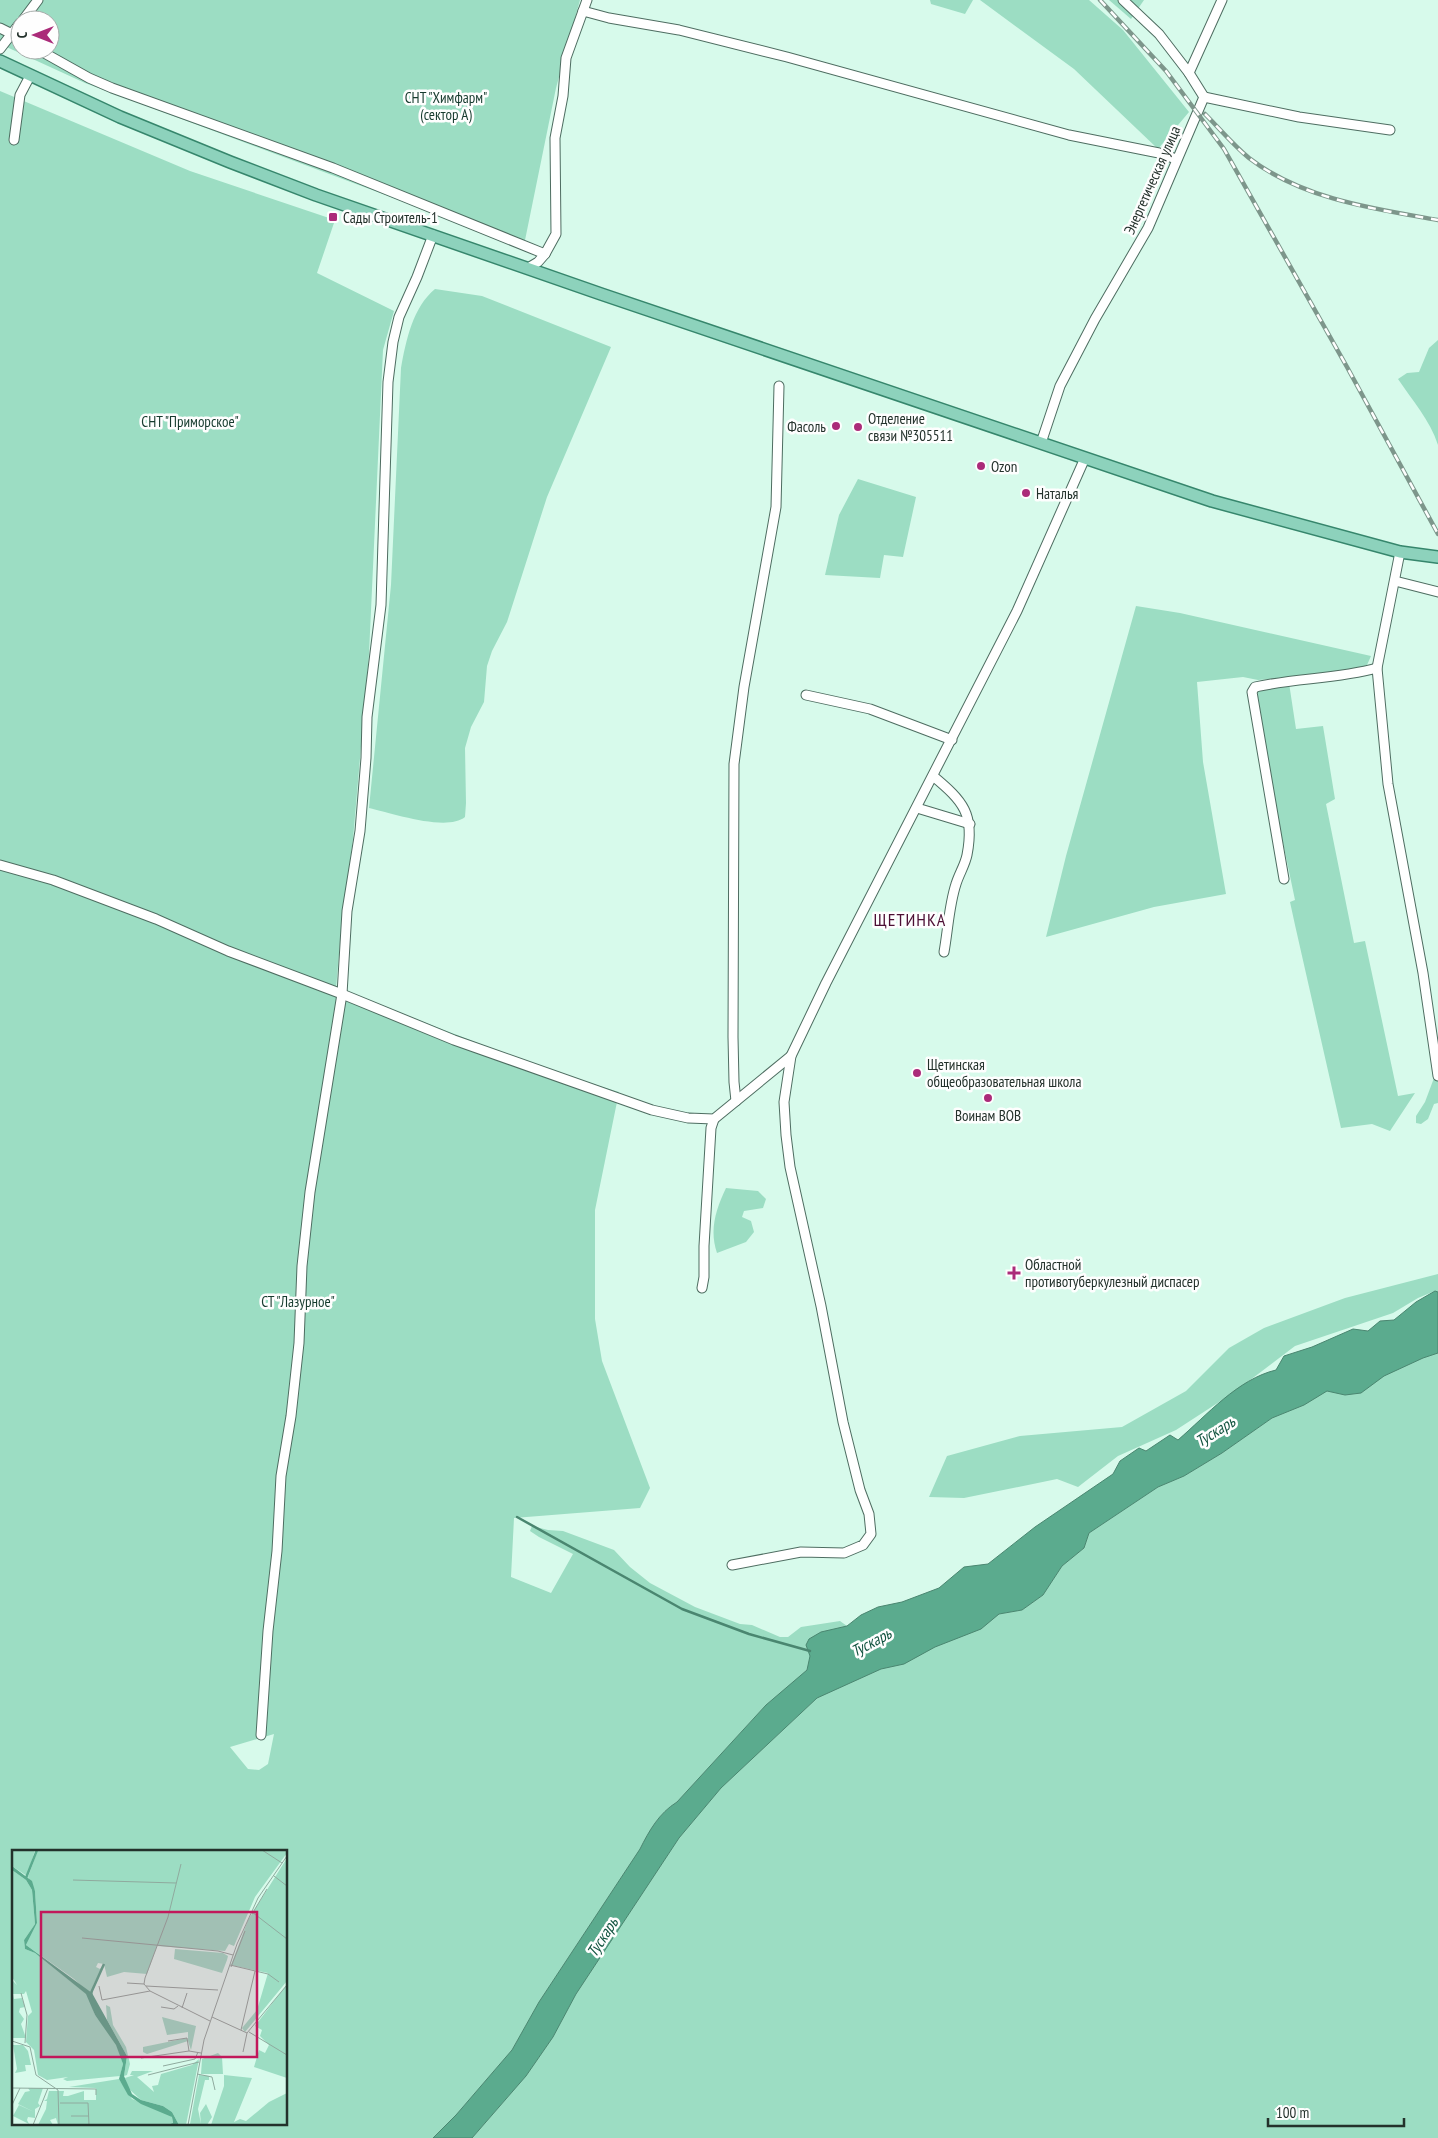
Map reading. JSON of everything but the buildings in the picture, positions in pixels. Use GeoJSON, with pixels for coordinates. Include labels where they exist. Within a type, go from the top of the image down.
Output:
{"type":"FeatureCollection","features":[{"type":"Feature","properties":{"kind":"main road"},"geometry":{"type":"LineString","coordinates":[[0,61],[120,117],[230,162],[331,200],[602,294],[1212,501],[1400,552],[1438,557]]}},
{"type":"Feature","properties":{"kind":"street"},"geometry":{"type":"LineString","coordinates":[[528,268],[538,262],[545,254],[556,234],[555,138],[566,58],[587,0]]}},
{"type":"Feature","properties":{"kind":"street"},"geometry":{"type":"LineString","coordinates":[[1123,0],[1159,34],[1190,73],[1204,97],[1299,117],[1390,130]]}},
{"type":"Feature","properties":{"kind":"street"},"geometry":{"type":"LineString","coordinates":[[1190,73],[1222,0]]}},
{"type":"Feature","properties":{"kind":"street"},"geometry":{"type":"LineString","coordinates":[[583,11],[609,18],[679,30],[1069,135],[1159,153],[1176,159]]}},
{"type":"Feature","properties":{"kind":"street"},"geometry":{"type":"LineString","coordinates":[[0,49],[10,41]]}},
{"type":"Feature","properties":{"kind":"street"},"geometry":{"type":"LineString","coordinates":[[56,60],[88,78],[112,88],[333,168],[545,254]]}},
{"type":"Feature","properties":{"kind":"street"},"geometry":{"type":"LineString","coordinates":[[14,140],[20,95],[30,76]]}},
{"type":"Feature","properties":{"kind":"street","name":"Энергетическая улица"},"geometry":{"type":"LineString","coordinates":[[1041,444],[1060,386],[1095,319],[1148,228],[1204,97]]}},
{"type":"Feature","properties":{"kind":"street"},"geometry":{"type":"LineString","coordinates":[[261,1735],[268,1630],[277,1551],[281,1476],[293,1400],[302,1266],[309,1201],[342,994],[347,911],[360,831],[366,758],[367,717],[381,605],[386,418],[393,342],[400,317],[433,235]]}},
{"type":"Feature","properties":{"kind":"street"},"geometry":{"type":"LineString","coordinates":[[736,1101],[733,1046],[734,764],[744,687],[776,507],[779,386]]}},
{"type":"Feature","properties":{"kind":"street"},"geometry":{"type":"LineString","coordinates":[[732,1565],[802,1552],[844,1553],[864,1545],[871,1534],[869,1514],[860,1490],[843,1422],[790,1167],[784,1102],[791,1056],[821,992],[1018,611],[1085,458]]}},
{"type":"Feature","properties":{"kind":"street"},"geometry":{"type":"LineString","coordinates":[[1400,552],[1377,668],[1388,784],[1408,888],[1438,1076]]}},
{"type":"Feature","properties":{"kind":"street"},"geometry":{"type":"LineString","coordinates":[[1395,581],[1438,592]]}},
{"type":"Feature","properties":{"kind":"street"},"geometry":{"type":"LineString","coordinates":[[1284,879],[1252,692],[1255,686],[1354,674],[1377,668]]}},
{"type":"Feature","properties":{"kind":"street"},"geometry":{"type":"LineString","coordinates":[[806,695],[835,700],[878,712],[952,740]]}},
{"type":"Feature","properties":{"kind":"street"},"geometry":{"type":"LineString","coordinates":[[933,776],[951,791],[964,806],[970,824],[967,856],[955,885],[944,952]]}},
{"type":"Feature","properties":{"kind":"street"},"geometry":{"type":"LineString","coordinates":[[917,808],[970,824]]}},
{"type":"Feature","properties":{"kind":"street"},"geometry":{"type":"LineString","coordinates":[[0,865],[53,880],[122,906],[235,954],[342,994],[454,1040],[652,1110],[688,1118],[714,1119]]}},
{"type":"Feature","properties":{"kind":"street"},"geometry":{"type":"LineString","coordinates":[[702,1288],[711,1128],[714,1119],[791,1056]]}},
{"type":"Feature","properties":{"kind":"green space","name":"СНТ \"Химфарм\" (сектор А)"},"geometry":{"type":"Polygon","coordinates":[[[0,0],[580,0],[556,88],[523,250],[442,216],[85,83],[35,60],[60,60],[60,10],[10,10],[10,49],[0,44],[0,0]]]}},
{"type":"Feature","properties":{"kind":"green space"},"geometry":{"type":"Polygon","coordinates":[[[930,0],[973,0],[965,14],[931,4],[930,0]]]}},
{"type":"Feature","properties":{"kind":"green space"},"geometry":{"type":"Polygon","coordinates":[[[980,0],[1089,0],[1123,30],[1189,112],[1158,149],[1074,69],[980,0]]]}},
{"type":"Feature","properties":{"kind":"green space"},"geometry":{"type":"Polygon","coordinates":[[[1109,0],[1144,0],[1131,19],[1109,0]]]}},
{"type":"Feature","properties":{"kind":"green space"},"geometry":{"type":"Polygon","coordinates":[[[0,91],[190,171],[335,220],[317,273],[394,311],[383,350],[369,654],[353,839],[342,921],[336,988],[547,1070],[619,1092],[595,1210],[595,1319],[602,1361],[650,1488],[640,1508],[514,1518],[511,1577],[551,1593],[573,1554],[530,1531],[532,1526],[563,1531],[614,1550],[630,1567],[650,1583],[695,1607],[740,1624],[752,1625],[780,1637],[788,1637],[801,1627],[840,1621],[847,1626],[824,1659],[766,1705],[677,1802],[660,1817],[539,2002],[512,2050],[456,2115],[433,2138],[0,2138],[0,91]],[[274,1734],[230,1747],[248,1769],[259,1770],[268,1764],[274,1734]]]}},
{"type":"Feature","properties":{"kind":"green space"},"geometry":{"type":"Polygon","coordinates":[[[435,289],[482,296],[611,347],[547,497],[507,622],[492,651],[487,666],[484,702],[471,727],[465,748],[465,817],[446,823],[418,820],[369,808],[391,585],[401,368],[408,335],[416,315],[427,296],[435,289]]]}},
{"type":"Feature","properties":{"kind":"green space"},"geometry":{"type":"Polygon","coordinates":[[[1438,340],[1438,445],[1426,419],[1398,379],[1407,373],[1419,372],[1429,348],[1438,340]]]}},
{"type":"Feature","properties":{"kind":"green space"},"geometry":{"type":"Polygon","coordinates":[[[858,479],[916,497],[903,557],[884,555],[880,578],[825,575],[839,515],[858,479]]]}},
{"type":"Feature","properties":{"kind":"green space"},"geometry":{"type":"Polygon","coordinates":[[[1136,606],[1180,613],[1371,656],[1367,665],[1352,671],[1258,680],[1243,677],[1197,682],[1203,762],[1226,894],[1154,907],[1046,937],[1066,856],[1136,606]]]}},
{"type":"Feature","properties":{"kind":"green space"},"geometry":{"type":"Polygon","coordinates":[[[1289,683],[1296,729],[1323,726],[1335,799],[1326,804],[1354,943],[1365,941],[1398,1096],[1415,1093],[1390,1131],[1372,1124],[1341,1128],[1295,925],[1290,902],[1295,900],[1277,814],[1257,691],[1289,683]]]}},
{"type":"Feature","properties":{"kind":"green space"},"geometry":{"type":"Polygon","coordinates":[[[1434,1078],[1438,1078],[1438,1103],[1434,1104],[1428,1119],[1421,1124],[1416,1123],[1416,1116],[1425,1102],[1434,1078]]]}},
{"type":"Feature","properties":{"kind":"green space"},"geometry":{"type":"Polygon","coordinates":[[[726,1188],[758,1191],[766,1199],[763,1208],[744,1211],[742,1217],[751,1221],[754,1232],[746,1242],[717,1253],[714,1236],[715,1220],[726,1188]]]}},
{"type":"Feature","properties":{"kind":"green space"},"geometry":{"type":"Polygon","coordinates":[[[1438,1274],[1438,1292],[1435,1291],[1418,1298],[1393,1313],[1295,1346],[1233,1393],[1176,1430],[1118,1456],[1078,1487],[1057,1479],[964,1498],[929,1497],[947,1456],[1020,1436],[1122,1427],[1186,1391],[1229,1348],[1264,1328],[1345,1298],[1438,1274]]]}},
{"type":"Feature","properties":{"kind":"green space"},"geometry":{"type":"Polygon","coordinates":[[[1438,1338],[1438,2138],[472,2138],[526,2076],[553,2037],[576,1994],[679,1838],[721,1788],[817,1698],[831,1678],[999,1614],[1022,1610],[1043,1595],[1062,1566],[1084,1548],[1089,1533],[1158,1487],[1184,1476],[1222,1453],[1272,1418],[1303,1405],[1292,1401],[1438,1338]]]}},
{"type":"Feature","properties":{"kind":"water","name":"Тускарь"},"geometry":{"type":"Polygon","coordinates":[[[1435,1291],[1438,1292],[1438,1353],[1384,1376],[1361,1393],[1345,1395],[1327,1391],[1304,1405],[1272,1418],[1222,1453],[1184,1476],[1158,1487],[1089,1533],[1084,1548],[1062,1566],[1043,1595],[1022,1610],[999,1614],[981,1629],[935,1647],[904,1664],[881,1669],[817,1698],[721,1788],[679,1838],[576,1994],[553,2037],[526,2076],[472,2138],[433,2138],[456,2115],[512,2050],[539,2002],[660,1817],[677,1802],[766,1705],[807,1670],[810,1656],[806,1645],[809,1639],[821,1632],[847,1626],[861,1615],[878,1607],[902,1602],[939,1588],[964,1567],[988,1564],[1035,1527],[1113,1474],[1120,1461],[1139,1448],[1146,1451],[1170,1435],[1178,1440],[1236,1390],[1249,1381],[1276,1370],[1284,1356],[1312,1347],[1353,1329],[1368,1331],[1380,1321],[1394,1320],[1416,1302],[1435,1291]]]}},
{"type":"Feature","properties":{"kind":"waterway"},"geometry":{"type":"LineString","coordinates":[[517,1517],[682,1609],[749,1634],[810,1651]]}},
{"type":"Feature","properties":{"kind":"railway"},"geometry":{"type":"LineString","coordinates":[[1100,0],[1166,71],[1224,149],[1347,367],[1438,534]]}},
{"type":"Feature","properties":{"kind":"railway"},"geometry":{"type":"LineString","coordinates":[[1205,114],[1249,158],[1270,172],[1292,183],[1315,193],[1339,200],[1438,220]]}},
{"type":"Feature","properties":{"kind":"place","name":"Сады Строитель-1"},"geometry":{"type":"Point","coordinates":[333,217]}},
{"type":"Feature","properties":{"kind":"place","name":"Фасоль"},"geometry":{"type":"Point","coordinates":[836,426]}},
{"type":"Feature","properties":{"kind":"place","name":"Отделение связи №305511"},"geometry":{"type":"Point","coordinates":[858,427]}},
{"type":"Feature","properties":{"kind":"place","name":"Ozon"},"geometry":{"type":"Point","coordinates":[981,466]}},
{"type":"Feature","properties":{"kind":"place","name":"Наталья"},"geometry":{"type":"Point","coordinates":[1026,493]}},
{"type":"Feature","properties":{"kind":"place","name":"Щетинская общеобразовательная школа"},"geometry":{"type":"Point","coordinates":[917,1073]}},
{"type":"Feature","properties":{"kind":"place","name":"Воинам ВОВ"},"geometry":{"type":"Point","coordinates":[988,1098]}},
{"type":"Feature","properties":{"kind":"place","name":"Областной противотуберкулезный диспасер"},"geometry":{"type":"Point","coordinates":[1014,1273]}},
{"type":"Feature","properties":{"kind":"district","name":"ЩЕТИНКА"},"geometry":{"type":"Point","coordinates":[910,919]}},
{"type":"Feature","properties":{"kind":"park label","name":"СНТ \"Приморское\""},"geometry":{"type":"Point","coordinates":[190,421]}},
{"type":"Feature","properties":{"kind":"park label","name":"СТ \"Лазурное\""},"geometry":{"type":"Point","coordinates":[298,1301]}}]}
